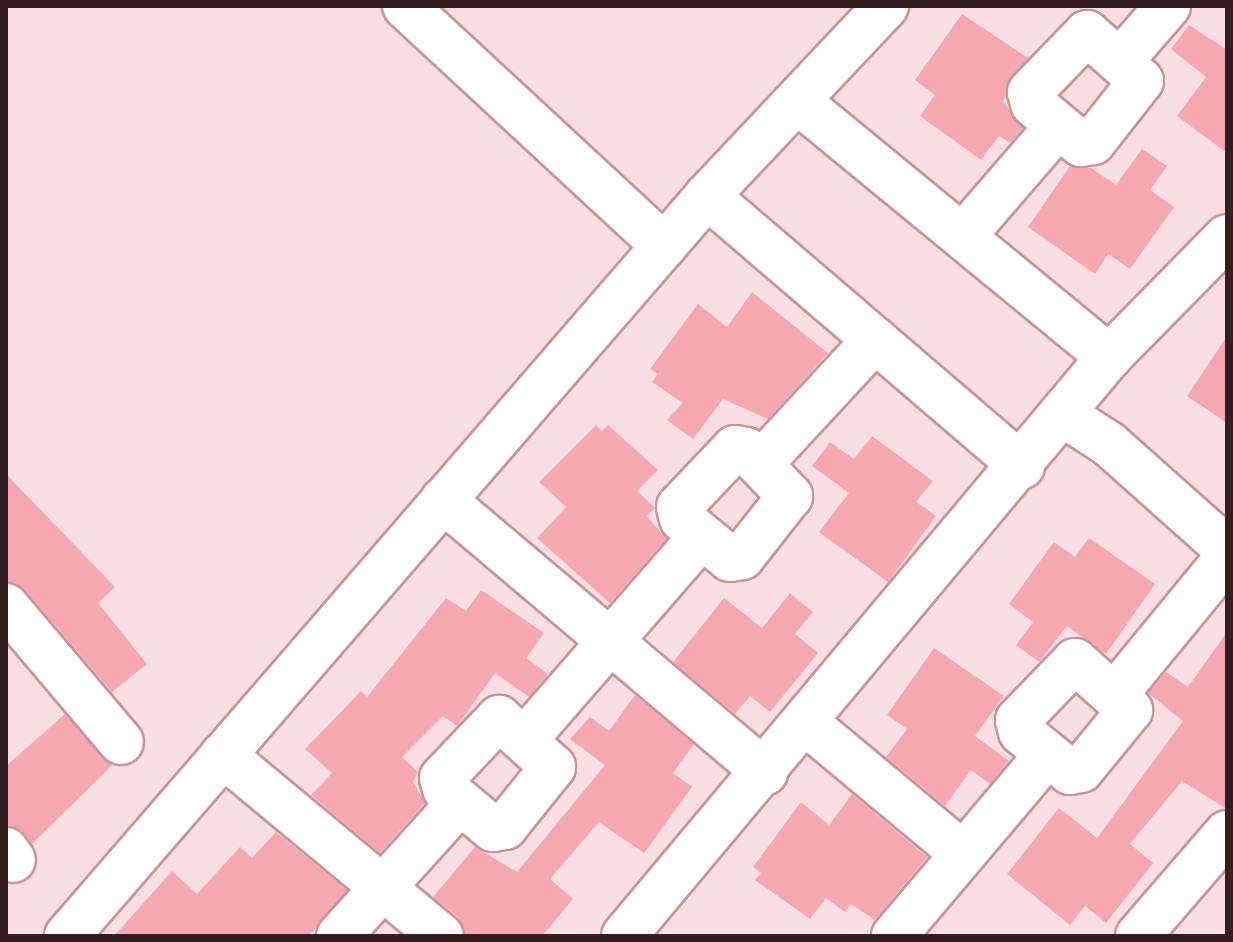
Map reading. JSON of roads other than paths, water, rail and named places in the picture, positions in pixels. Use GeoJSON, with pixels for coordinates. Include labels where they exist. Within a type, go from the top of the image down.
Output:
{"type":"FeatureCollection","features":[{"type":"Feature","properties":{"kind":"street"},"geometry":{"type":"LineString","coordinates":[[405,6],[664,246]]}},
{"type":"Feature","properties":{"kind":"street"},"geometry":{"type":"LineString","coordinates":[[67,936],[707,196],[801,104],[886,6]]}},
{"type":"Feature","properties":{"kind":"street"},"geometry":{"type":"LineString","coordinates":[[1123,58],[1168,6]]}},
{"type":"Feature","properties":{"kind":"street"},"geometry":{"type":"LineString","coordinates":[[1098,35],[1123,58],[1140,73],[1139,90],[1093,142],[1081,144],[1057,127],[1030,92],[1076,38],[1098,35]]}},
{"type":"Feature","properties":{"kind":"street"},"geometry":{"type":"LineString","coordinates":[[801,104],[1109,357]]}},
{"type":"Feature","properties":{"kind":"street"},"geometry":{"type":"LineString","coordinates":[[963,236],[1057,127]]}},
{"type":"Feature","properties":{"kind":"street"},"geometry":{"type":"LineString","coordinates":[[707,196],[1022,466]]}},
{"type":"Feature","properties":{"kind":"street"},"geometry":{"type":"LineString","coordinates":[[624,936],[1022,466],[1109,357],[1227,237]]}},
{"type":"Feature","properties":{"kind":"street"},"geometry":{"type":"LineString","coordinates":[[761,463],[875,340]]}},
{"type":"Feature","properties":{"kind":"street"},"geometry":{"type":"LineString","coordinates":[[1064,415],[1109,444],[1227,549]]}},
{"type":"Feature","properties":{"kind":"street"},"geometry":{"type":"LineString","coordinates":[[735,448],[761,463],[789,488],[788,505],[742,557],[730,559],[682,519],[683,499],[735,448]]}},
{"type":"Feature","properties":{"kind":"street"},"geometry":{"type":"LineString","coordinates":[[443,500],[765,772]]}},
{"type":"Feature","properties":{"kind":"street"},"geometry":{"type":"LineString","coordinates":[[527,737],[701,537]]}},
{"type":"Feature","properties":{"kind":"street"},"geometry":{"type":"LineString","coordinates":[[1117,692],[1227,558]]}},
{"type":"Feature","properties":{"kind":"street"},"geometry":{"type":"LineString","coordinates":[[6,606],[121,742]]}},
{"type":"Feature","properties":{"kind":"street"},"geometry":{"type":"LineString","coordinates":[[1086,664],[1117,692],[1128,702],[1127,718],[1081,770],[1070,772],[1046,756],[1018,720],[1065,666],[1086,664]]}},
{"type":"Feature","properties":{"kind":"street"},"geometry":{"type":"LineString","coordinates":[[509,721],[527,737],[553,767],[505,827],[479,823],[459,803],[442,778],[488,723],[509,721]]}},
{"type":"Feature","properties":{"kind":"street"},"geometry":{"type":"LineString","coordinates":[[806,723],[963,854]]}},
{"type":"Feature","properties":{"kind":"street"},"geometry":{"type":"LineString","coordinates":[[223,755],[441,936]]}},
{"type":"Feature","properties":{"kind":"street"},"geometry":{"type":"LineString","coordinates":[[894,936],[1046,756]]}},
{"type":"Feature","properties":{"kind":"street"},"geometry":{"type":"LineString","coordinates":[[339,936],[459,803]]}},
{"type":"Feature","properties":{"kind":"street"},"geometry":{"type":"LineString","coordinates":[[1138,936],[1227,833]]}}]}
